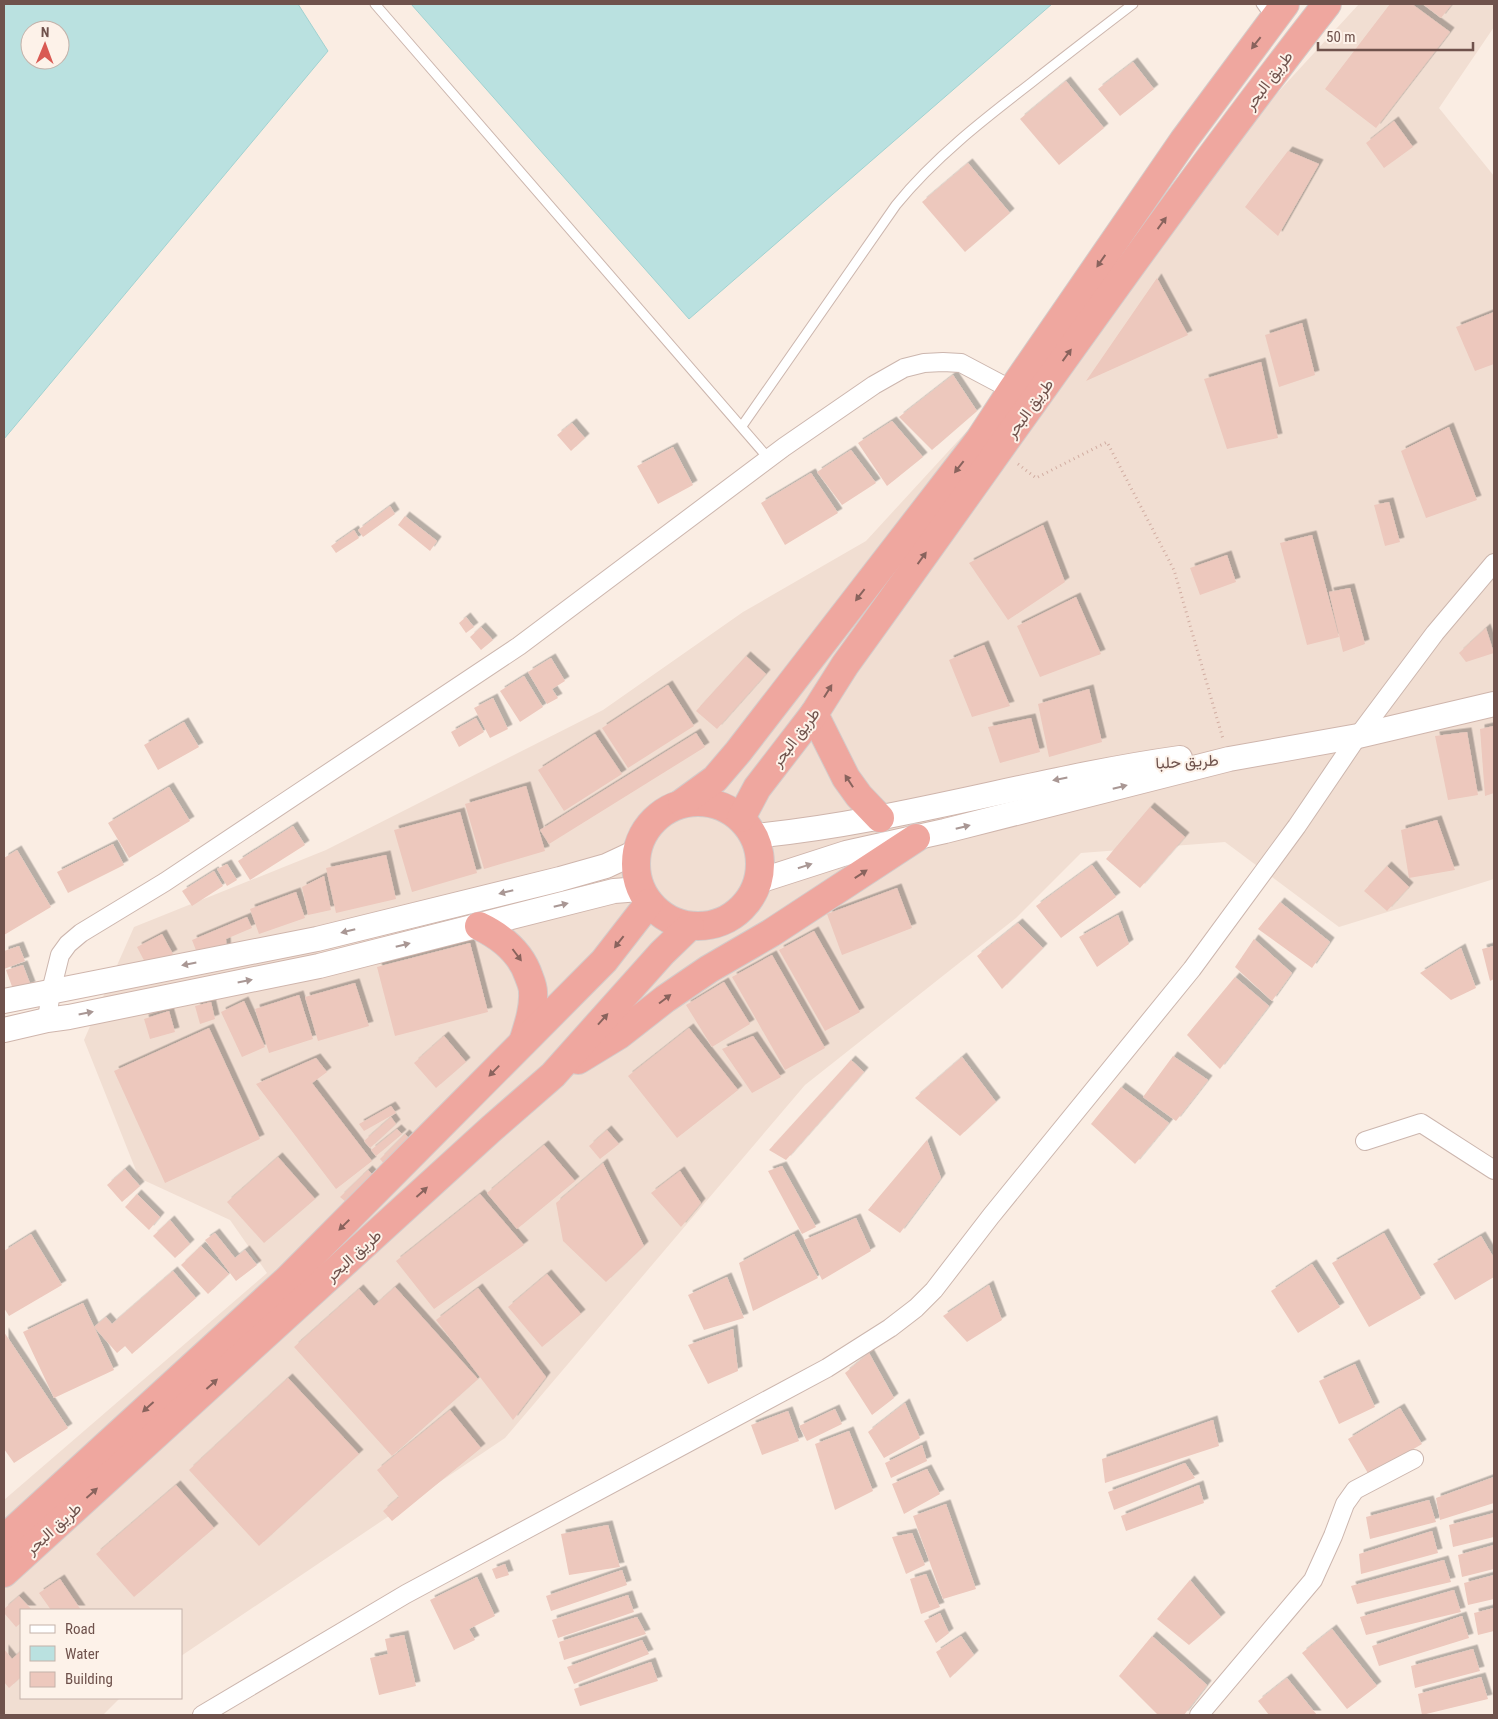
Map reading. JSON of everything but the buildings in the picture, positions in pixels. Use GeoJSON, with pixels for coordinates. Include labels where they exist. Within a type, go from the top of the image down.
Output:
{"type":"FeatureCollection","features":[{"type":"Feature","properties":{"kind":"highway","name":"طريق البحر"},"geometry":{"type":"LineString","coordinates":[[682,803],[716,779],[990,445],[1327,4]]}},
{"type":"Feature","properties":{"kind":"highway","name":"طريق البحر"},"geometry":{"type":"LineString","coordinates":[[748,827],[757,788],[814,714],[990,445],[1012,390],[1273,9]]}},
{"type":"Feature","properties":{"kind":"highway"},"geometry":{"type":"LineString","coordinates":[[814,714],[846,778],[859,796],[880,818]]}},
{"type":"Feature","properties":{"kind":"highway"},"geometry":{"type":"LineString","coordinates":[[682,803],[713,803],[748,827],[761,858],[759,881],[749,901],[733,916],[712,925],[690,926],[667,918],[644,896],[635,871],[636,852],[644,830],[660,813],[682,803]]}},
{"type":"Feature","properties":{"kind":"highway"},"geometry":{"type":"LineString","coordinates":[[553,1075],[619,1035],[665,999],[709,969],[916,838]]}},
{"type":"Feature","properties":{"kind":"highway","name":"طريق البحر"},"geometry":{"type":"LineString","coordinates":[[4,1539],[287,1280],[371,1198],[604,960],[644,896]]}},
{"type":"Feature","properties":{"kind":"highway"},"geometry":{"type":"LineString","coordinates":[[479,926],[496,934],[511,946],[526,966],[534,990],[531,1013],[523,1042]]}},
{"type":"Feature","properties":{"kind":"highway","name":"طريق البحر"},"geometry":{"type":"LineString","coordinates":[[4,1573],[553,1075],[662,953],[690,926]]}},
{"type":"Feature","properties":{"kind":"highway"},"geometry":{"type":"LineString","coordinates":[[371,1198],[391,1220]]}},
{"type":"Feature","properties":{"kind":"main road"},"geometry":{"type":"LineString","coordinates":[[1229,759],[1358,736],[1494,704]]}},
{"type":"Feature","properties":{"kind":"main road","name":"طريق حلبا"},"geometry":{"type":"LineString","coordinates":[[748,827],[802,831],[880,818],[1124,766],[1181,758],[1229,759]]}},
{"type":"Feature","properties":{"kind":"main road","name":"طريق حلبا"},"geometry":{"type":"LineString","coordinates":[[759,881],[846,853],[916,838],[1229,759]]}},
{"type":"Feature","properties":{"kind":"main road"},"geometry":{"type":"LineString","coordinates":[[4,1001],[317,939],[570,876],[606,866],[636,852]]}},
{"type":"Feature","properties":{"kind":"main road"},"geometry":{"type":"LineString","coordinates":[[4,1030],[319,966],[614,891],[644,896]]}},
{"type":"Feature","properties":{"kind":"main road"},"geometry":{"type":"LineString","coordinates":[[317,939],[319,966]]}},
{"type":"Feature","properties":{"kind":"street"},"geometry":{"type":"LineString","coordinates":[[47,1020],[50,991],[60,955],[68,944],[81,933],[165,882],[520,646],[769,459],[874,385],[904,368],[924,363],[961,363],[1012,390]]}},
{"type":"Feature","properties":{"kind":"street"},"geometry":{"type":"LineString","coordinates":[[202,1715],[406,1594],[827,1368],[890,1328],[916,1308],[934,1290],[991,1216],[1192,969],[1297,826],[1358,736],[1435,633],[1494,563]]}},
{"type":"Feature","properties":{"kind":"street"},"geometry":{"type":"LineString","coordinates":[[1365,1140],[1421,1123],[1494,1170]]}},
{"type":"Feature","properties":{"kind":"street"},"geometry":{"type":"LineString","coordinates":[[1198,1715],[1313,1580],[1345,1504],[1355,1490],[1414,1459]]}},
{"type":"Feature","properties":{"kind":"lane"},"geometry":{"type":"LineString","coordinates":[[375,4],[769,459]]}},
{"type":"Feature","properties":{"kind":"lane"},"geometry":{"type":"LineString","coordinates":[[742,426],[896,205],[914,184],[946,152],[989,114],[1133,4]]}},
{"type":"Feature","properties":{"kind":"path"},"geometry":{"type":"LineString","coordinates":[[990,445],[1036,478],[1107,442],[1174,570],[1229,759]]}},
{"type":"Feature","properties":{"kind":"shaded area"},"geometry":{"type":"Polygon","coordinates":[[[1359,4],[1494,4],[1494,27],[1439,108],[1494,176],[1494,879],[1339,927],[1225,842],[1081,853],[1016,918],[805,1085],[505,1438],[182,1655],[182,1609],[20,1609],[20,1699],[119,1699],[103,1715],[4,1715],[4,1500],[267,1273],[230,1220],[139,1178],[84,1040],[134,927],[326,850],[603,710],[743,612],[866,541],[1359,4]]]}},
{"type":"Feature","properties":{"kind":"water"},"geometry":{"type":"Polygon","coordinates":[[[4,4],[298,4],[328,51],[4,439],[4,4]]]}},
{"type":"Feature","properties":{"kind":"water"},"geometry":{"type":"Polygon","coordinates":[[[411,4],[1052,4],[689,319],[411,4]]]}}]}
